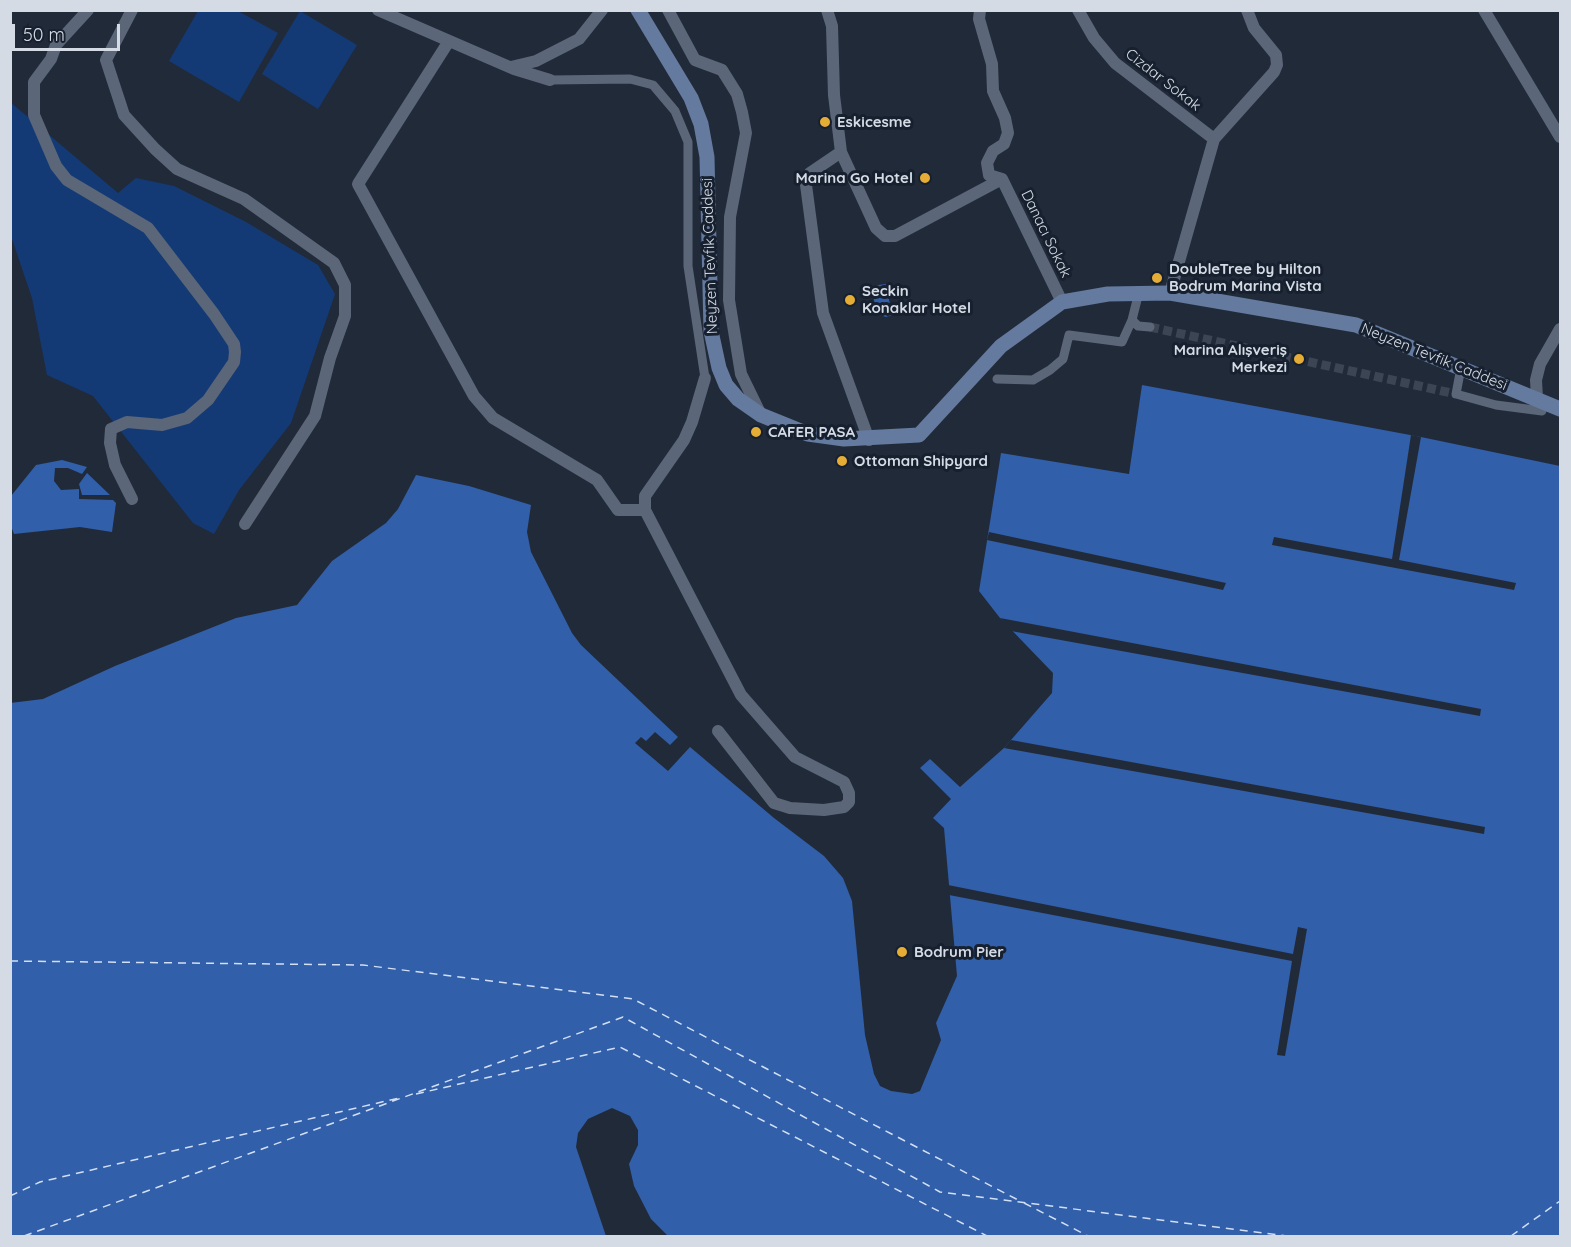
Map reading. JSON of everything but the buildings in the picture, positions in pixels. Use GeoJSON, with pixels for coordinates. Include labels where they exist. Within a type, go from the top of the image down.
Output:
{"type":"FeatureCollection","features":[{"type":"Feature","properties":{"kind":"main road","name":"Neyzen Tevfik Caddesi"},"geometry":{"type":"LineString","coordinates":[[638,10],[691,98],[701,124],[707,157],[711,331],[719,368],[726,385],[738,399],[761,415],[808,434],[869,440],[919,435],[1001,346],[1062,302],[1108,294],[1170,293],[1356,325],[1540,405],[1560,409]]}},
{"type":"Feature","properties":{"kind":"street"},"geometry":{"type":"LineString","coordinates":[[88,10],[57,45],[51,59],[34,81],[34,115],[51,156],[67,180],[148,228],[225,328],[235,352],[234,362],[208,400],[187,418],[162,425],[127,422],[111,429],[110,443],[115,465],[132,499]]}},
{"type":"Feature","properties":{"kind":"street"},"geometry":{"type":"LineString","coordinates":[[132,10],[106,60],[124,115],[177,169],[244,199],[334,263],[345,285],[345,316],[330,358],[315,416],[245,524]]}},
{"type":"Feature","properties":{"kind":"street"},"geometry":{"type":"LineString","coordinates":[[378,10],[510,67],[550,80],[630,79],[653,85],[675,111],[688,142],[688,266],[705,378],[693,422],[684,440],[645,496],[645,510],[741,695],[795,757],[844,782],[849,793],[849,802],[844,807],[824,810],[798,809],[774,803],[718,731]]}},
{"type":"Feature","properties":{"kind":"street"},"geometry":{"type":"LineString","coordinates":[[510,67],[536,61],[579,39],[602,10]]}},
{"type":"Feature","properties":{"kind":"street"},"geometry":{"type":"LineString","coordinates":[[668,10],[695,60],[722,70],[737,94],[742,112],[746,133],[730,217],[729,300],[741,374],[761,415]]}},
{"type":"Feature","properties":{"kind":"street"},"geometry":{"type":"LineString","coordinates":[[827,10],[831,27],[834,95],[841,152],[876,228],[885,236],[895,236],[1002,179]]}},
{"type":"Feature","properties":{"kind":"street","name":"Danacı Sokak"},"geometry":{"type":"LineString","coordinates":[[980,10],[979,19],[992,64],[993,91],[1005,118],[1008,133],[1004,144],[993,151],[987,163],[989,175],[1002,179],[1062,302]]}},
{"type":"Feature","properties":{"kind":"street","name":"Cizdar Sokak"},"geometry":{"type":"LineString","coordinates":[[1078,10],[1094,38],[1115,63],[1214,139]]}},
{"type":"Feature","properties":{"kind":"street"},"geometry":{"type":"LineString","coordinates":[[1170,293],[1214,139],[1274,72],[1277,65],[1276,55],[1254,28],[1247,10]]}},
{"type":"Feature","properties":{"kind":"street"},"geometry":{"type":"LineString","coordinates":[[1484,10],[1560,137]]}},
{"type":"Feature","properties":{"kind":"street"},"geometry":{"type":"LineString","coordinates":[[449,41],[358,184],[474,396],[493,418],[597,480],[618,510],[645,510]]}},
{"type":"Feature","properties":{"kind":"street"},"geometry":{"type":"LineString","coordinates":[[841,152],[810,173],[806,185],[823,314],[869,440]]}},
{"type":"Feature","properties":{"kind":"street"},"geometry":{"type":"LineString","coordinates":[[997,379],[1033,380],[1050,370],[1063,359],[1069,335],[1122,342],[1132,320],[1137,300]]}},
{"type":"Feature","properties":{"kind":"street"},"geometry":{"type":"LineString","coordinates":[[1132,320],[1138,326],[1150,327]]}},
{"type":"Feature","properties":{"kind":"street"},"geometry":{"type":"LineString","coordinates":[[1461,373],[1456,394],[1496,405],[1540,405],[1536,380],[1540,364],[1560,329]]}},
{"type":"Feature","properties":{"kind":"shaded area"},"geometry":{"type":"Polygon","coordinates":[[[198,11],[238,11],[278,33],[239,102],[169,61],[198,11]]]}},
{"type":"Feature","properties":{"kind":"shaded area"},"geometry":{"type":"Polygon","coordinates":[[[300,11],[357,45],[318,109],[262,74],[300,11]]]}},
{"type":"Feature","properties":{"kind":"shaded area"},"geometry":{"type":"Polygon","coordinates":[[[10,102],[118,193],[136,178],[174,186],[246,222],[318,265],[335,294],[291,423],[239,490],[214,534],[193,523],[93,396],[47,375],[32,298],[11,236],[10,102]]]}},
{"type":"Feature","properties":{"kind":"shaded area"},"geometry":{"type":"Polygon","coordinates":[[[886,284],[892,315],[886,317],[877,314],[871,286],[886,284]]]}},
{"type":"Feature","properties":{"kind":"shaded area"},"geometry":{"type":"Polygon","coordinates":[[[1142,385],[1421,437],[1560,466],[1560,1236],[668,1236],[651,1219],[634,1186],[629,1164],[638,1145],[638,1130],[630,1116],[612,1108],[588,1119],[578,1133],[576,1147],[606,1236],[11,1236],[10,703],[43,699],[115,666],[236,618],[297,605],[332,561],[386,523],[398,509],[416,475],[469,486],[531,505],[527,532],[531,552],[572,633],[581,645],[678,737],[670,745],[655,732],[646,741],[641,737],[635,743],[668,771],[690,747],[774,818],[824,856],[843,878],[852,901],[865,1035],[874,1074],[880,1086],[891,1091],[912,1094],[920,1091],[941,1040],[936,1023],[957,976],[944,828],[933,818],[951,799],[920,768],[930,759],[960,787],[1004,748],[1052,693],[1053,673],[1000,618],[979,591],[1001,453],[1129,474],[1142,385]]]}},
{"type":"Feature","properties":{"kind":"shaded area"},"geometry":{"type":"Polygon","coordinates":[[[62,460],[87,467],[82,474],[68,468],[55,468],[54,481],[61,490],[79,489],[79,499],[113,500],[116,503],[112,532],[80,527],[14,534],[11,526],[11,496],[36,465],[62,460]]]}},
{"type":"Feature","properties":{"kind":"shaded area"},"geometry":{"type":"Polygon","coordinates":[[[87,473],[110,495],[82,495],[79,484],[87,473]]]}},
{"type":"Feature","properties":{"kind":"pier"},"geometry":{"type":"Polygon","coordinates":[[[1411,435],[1421,437],[1399,560],[1516,583],[1514,590],[1272,545],[1274,537],[1392,559],[1411,435]]]}},
{"type":"Feature","properties":{"kind":"pier"},"geometry":{"type":"Polygon","coordinates":[[[989,532],[1226,583],[1223,590],[987,540],[989,532]]]}},
{"type":"Feature","properties":{"kind":"pier"},"geometry":{"type":"Polygon","coordinates":[[[1000,618],[1481,709],[1480,716],[1011,631],[1000,618]]]}},
{"type":"Feature","properties":{"kind":"pier"},"geometry":{"type":"Polygon","coordinates":[[[1011,740],[1485,827],[1484,834],[1004,748],[1011,740]]]}},
{"type":"Feature","properties":{"kind":"pier"},"geometry":{"type":"Polygon","coordinates":[[[948,885],[1293,954],[1298,927],[1307,929],[1285,1056],[1277,1055],[1292,961],[949,895],[948,885]]]}},
{"type":"Feature","properties":{"kind":"ferry route"},"geometry":{"type":"LineString","coordinates":[[10,961],[363,965],[633,999],[1020,1201]]}},
{"type":"Feature","properties":{"kind":"ferry route"},"geometry":{"type":"LineString","coordinates":[[24,1236],[623,1017],[940,1192],[1287,1236]]}},
{"type":"Feature","properties":{"kind":"ferry route"},"geometry":{"type":"LineString","coordinates":[[416,1094],[620,1047],[987,1236]]}},
{"type":"Feature","properties":{"kind":"ferry route"},"geometry":{"type":"LineString","coordinates":[[10,1196],[40,1182],[399,1098]]}},
{"type":"Feature","properties":{"kind":"ferry route"},"geometry":{"type":"LineString","coordinates":[[1511,1236],[1560,1201]]}},
{"type":"Feature","properties":{"kind":"ferry route"},"geometry":{"type":"LineString","coordinates":[[1024,1203],[1088,1236]]}},
{"type":"Feature","properties":{"kind":"tunnel"},"geometry":{"type":"LineString","coordinates":[[1150,327],[1456,394]]}},
{"type":"Feature","properties":{"kind":"place","name":"Eskicesme"},"geometry":{"type":"Point","coordinates":[825,122]}},
{"type":"Feature","properties":{"kind":"place","name":"Marina Go Hotel"},"geometry":{"type":"Point","coordinates":[925,178]}},
{"type":"Feature","properties":{"kind":"place","name":"DoubleTree by Hilton Bodrum Marina Vista"},"geometry":{"type":"Point","coordinates":[1157,278]}},
{"type":"Feature","properties":{"kind":"place","name":"Seckin Konaklar Hotel"},"geometry":{"type":"Point","coordinates":[850,300]}},
{"type":"Feature","properties":{"kind":"place","name":"Marina Alışveriş Merkezi"},"geometry":{"type":"Point","coordinates":[1299,359]}},
{"type":"Feature","properties":{"kind":"place","name":"CAFER PASA"},"geometry":{"type":"Point","coordinates":[756,432]}},
{"type":"Feature","properties":{"kind":"place","name":"Ottoman Shipyard"},"geometry":{"type":"Point","coordinates":[842,461]}},
{"type":"Feature","properties":{"kind":"place","name":"Bodrum Pier"},"geometry":{"type":"Point","coordinates":[902,952]}}]}
